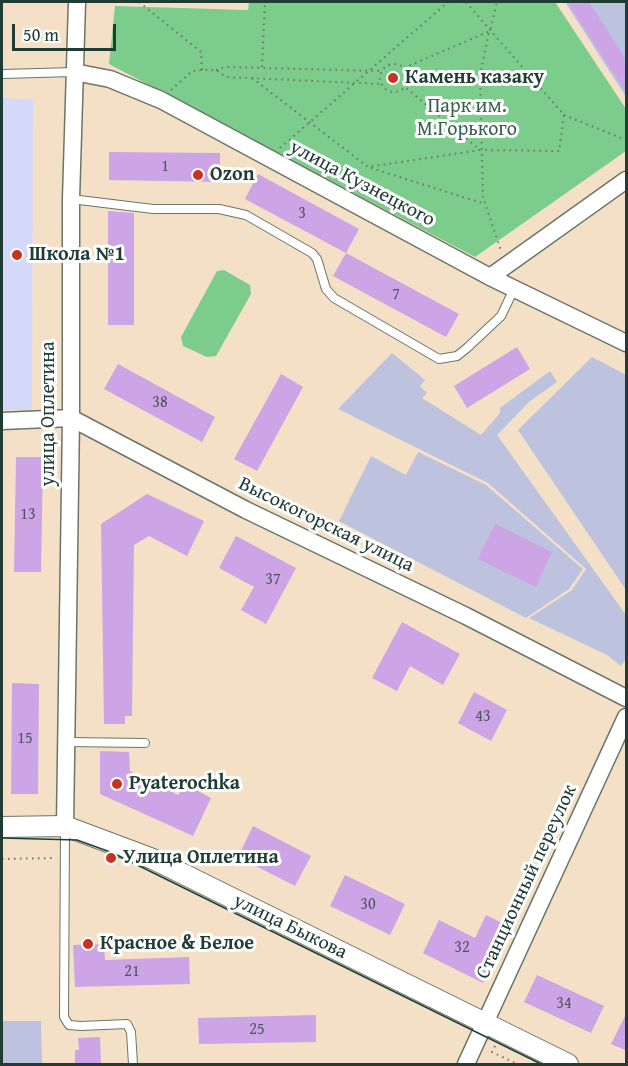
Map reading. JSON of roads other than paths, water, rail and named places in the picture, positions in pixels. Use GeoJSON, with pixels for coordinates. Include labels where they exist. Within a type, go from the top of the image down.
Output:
{"type":"FeatureCollection","features":[{"type":"Feature","properties":{"kind":"street","name":"улица Оплетина"},"geometry":{"type":"LineString","coordinates":[[65,826],[71,417],[71,199],[77,2]]}},
{"type":"Feature","properties":{"kind":"street","name":"улица Кузнецкого"},"geometry":{"type":"LineString","coordinates":[[74,72],[110,79],[161,100],[490,277],[627,343]]}},
{"type":"Feature","properties":{"kind":"street"},"geometry":{"type":"LineString","coordinates":[[490,277],[627,180]]}},
{"type":"Feature","properties":{"kind":"street"},"geometry":{"type":"LineString","coordinates":[[2,422],[71,417]]}},
{"type":"Feature","properties":{"kind":"street","name":"Высокогорская улица"},"geometry":{"type":"LineString","coordinates":[[71,417],[246,510],[466,616],[627,698]]}},
{"type":"Feature","properties":{"kind":"street","name":"Станционный переулок"},"geometry":{"type":"LineString","coordinates":[[466,1065],[627,717]]}},
{"type":"Feature","properties":{"kind":"street","name":"улица Быкова"},"geometry":{"type":"LineString","coordinates":[[2,827],[65,826],[153,858],[568,1065]]}},
{"type":"Feature","properties":{"kind":"lane"},"geometry":{"type":"LineString","coordinates":[[2,74],[74,72]]}},
{"type":"Feature","properties":{"kind":"lane"},"geometry":{"type":"LineString","coordinates":[[71,199],[153,209],[219,209],[246,215],[312,253],[317,259],[327,289],[334,298],[439,358],[457,356],[467,348],[501,316],[514,289]]}},
{"type":"Feature","properties":{"kind":"lane"},"geometry":{"type":"LineString","coordinates":[[66,742],[145,742]]}},
{"type":"Feature","properties":{"kind":"lane"},"geometry":{"type":"LineString","coordinates":[[65,826],[64,1017],[69,1025],[127,1024],[131,1032],[133,1065]]}},
{"type":"Feature","properties":{"kind":"tram line"},"geometry":{"type":"LineString","coordinates":[[2,838],[77,840],[113,853],[541,1064]]}},
{"type":"Feature","properties":{"kind":"place","name":"Камень казаку"},"geometry":{"type":"Point","coordinates":[393,78]}},
{"type":"Feature","properties":{"kind":"place","name":"Ozon"},"geometry":{"type":"Point","coordinates":[198,175]}},
{"type":"Feature","properties":{"kind":"place","name":"Школа №1"},"geometry":{"type":"Point","coordinates":[17,255]}},
{"type":"Feature","properties":{"kind":"place","name":"Pyaterochka"},"geometry":{"type":"Point","coordinates":[117,784]}},
{"type":"Feature","properties":{"kind":"place","name":"Улица Оплетина"},"geometry":{"type":"Point","coordinates":[111,858]}},
{"type":"Feature","properties":{"kind":"place","name":"Красное & Белое"},"geometry":{"type":"Point","coordinates":[88,944]}},
{"type":"Feature","properties":{"kind":"park label","name":"Парк им. М.Горького"},"geometry":{"type":"Point","coordinates":[467,118]}}]}
